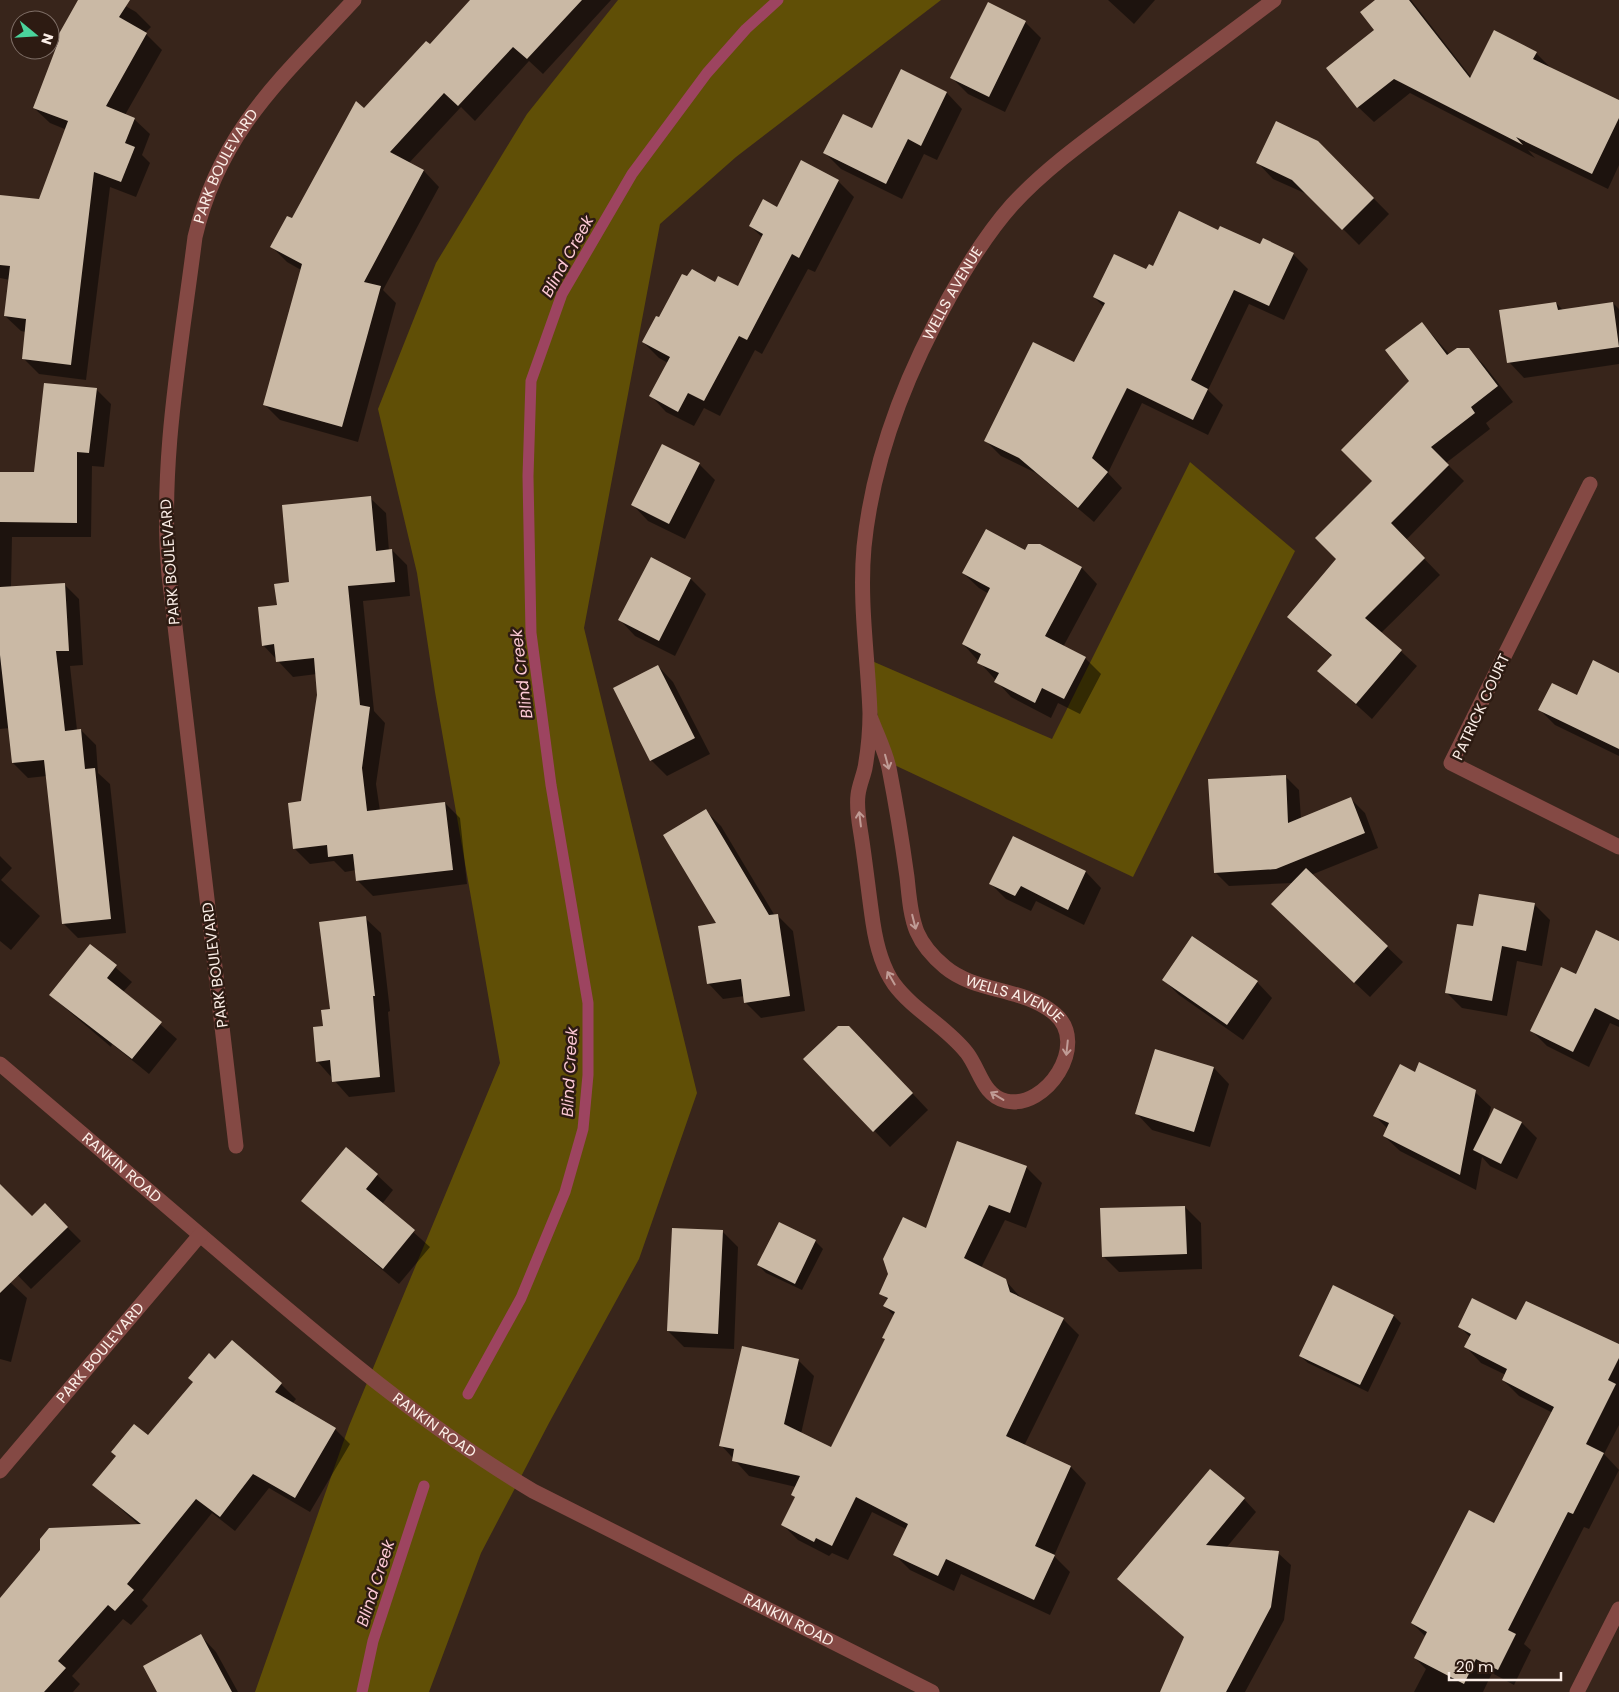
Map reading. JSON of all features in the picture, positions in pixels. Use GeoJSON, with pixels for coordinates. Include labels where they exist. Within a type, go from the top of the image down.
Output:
{"type":"FeatureCollection","features":[{"type":"Feature","properties":{"kind":"street","name":"PARK BOULEVARD"},"geometry":{"type":"LineString","coordinates":[[236,1146],[169,575],[165,532],[169,453],[195,237],[202,207],[214,176],[245,121],[263,98],[354,0]]}},
{"type":"Feature","properties":{"kind":"street","name":"WELLS AVENUE"},"geometry":{"type":"LineString","coordinates":[[870,716],[888,762],[910,904],[916,929],[926,948],[949,971],[966,980],[1005,990],[1042,1006],[1059,1017],[1067,1032],[1069,1049],[1063,1067],[1041,1091],[1028,1101],[1003,1101],[992,1095],[984,1085],[978,1070],[956,1040],[908,1001],[890,980],[874,929],[857,802],[866,763],[870,716],[863,616],[864,547],[879,458],[902,389],[936,321],[971,258],[1013,204],[1058,163],[1274,0]]}},
{"type":"Feature","properties":{"kind":"street","name":"PATRICK COURT"},"geometry":{"type":"LineString","coordinates":[[1590,484],[1451,763],[1619,848]]}},
{"type":"Feature","properties":{"kind":"street","name":"RANKIN ROAD"},"geometry":{"type":"LineString","coordinates":[[0,1064],[200,1235],[396,1398],[489,1465],[532,1491],[932,1692]]}},
{"type":"Feature","properties":{"kind":"street","name":"PARK BOULEVARD"},"geometry":{"type":"LineString","coordinates":[[0,1471],[200,1235]]}},
{"type":"Feature","properties":{"kind":"street"},"geometry":{"type":"LineString","coordinates":[[1577,1692],[1619,1609]]}},
{"type":"Feature","properties":{"kind":"shaded area"},"geometry":{"type":"Polygon","coordinates":[[[618,0],[941,0],[736,157],[660,224],[584,628],[697,1093],[639,1259],[549,1423],[481,1553],[429,1692],[255,1692],[349,1426],[500,1063],[435,692],[417,573],[378,409],[436,263],[527,114],[618,0]]]}},
{"type":"Feature","properties":{"kind":"shaded area"},"geometry":{"type":"Polygon","coordinates":[[[1190,462],[1295,551],[1133,877],[888,762],[865,658],[1052,739],[1190,462]]]}},
{"type":"Feature","properties":{"kind":"building"},"geometry":{"type":"Polygon","coordinates":[[[78,0],[130,0],[119,17],[147,33],[106,106],[135,118],[125,143],[135,147],[121,182],[94,172],[71,365],[22,359],[26,319],[4,316],[10,266],[0,265],[0,195],[39,199],[68,121],[33,108],[51,60],[60,60],[60,32],[78,0]]]}},
{"type":"Feature","properties":{"kind":"building"},"geometry":{"type":"Polygon","coordinates":[[[470,0],[582,0],[527,59],[513,47],[458,106],[444,93],[390,152],[424,170],[364,282],[381,286],[342,427],[263,405],[302,264],[270,247],[287,216],[292,218],[356,101],[364,108],[426,41],[430,44],[470,0]]]}},
{"type":"Feature","properties":{"kind":"building"},"geometry":{"type":"Polygon","coordinates":[[[1375,0],[1409,0],[1470,78],[1494,30],[1537,52],[1533,59],[1619,100],[1619,118],[1592,174],[1516,137],[1523,145],[1394,79],[1357,108],[1326,68],[1374,30],[1360,12],[1375,0]]]}},
{"type":"Feature","properties":{"kind":"building"},"geometry":{"type":"Polygon","coordinates":[[[988,2],[1026,21],[989,97],[950,78],[988,2]]]}},
{"type":"Feature","properties":{"kind":"building"},"geometry":{"type":"Polygon","coordinates":[[[901,69],[947,92],[921,146],[908,139],[886,184],[823,153],[843,114],[872,128],[901,69]]]}},
{"type":"Feature","properties":{"kind":"building"},"geometry":{"type":"Polygon","coordinates":[[[1276,121],[1318,141],[1374,198],[1342,230],[1292,180],[1256,163],[1276,121]]]}},
{"type":"Feature","properties":{"kind":"building"},"geometry":{"type":"Polygon","coordinates":[[[801,160],[839,180],[799,258],[792,254],[747,340],[739,336],[704,401],[688,393],[678,412],[649,396],[670,357],[642,342],[656,316],[659,317],[682,274],[687,276],[692,269],[715,282],[718,276],[738,286],[763,234],[749,226],[763,199],[777,207],[801,160]]]}},
{"type":"Feature","properties":{"kind":"building"},"geometry":{"type":"Polygon","coordinates":[[[1179,211],[1218,230],[1220,226],[1260,244],[1263,238],[1294,253],[1269,306],[1234,290],[1191,380],[1208,389],[1193,420],[1127,388],[1092,458],[1108,472],[1078,508],[1019,458],[984,441],[1033,342],[1074,362],[1105,303],[1093,297],[1114,254],[1146,269],[1149,264],[1153,266],[1179,211]]]}},
{"type":"Feature","properties":{"kind":"building"},"geometry":{"type":"Polygon","coordinates":[[[1556,302],[1558,310],[1613,302],[1619,347],[1507,363],[1499,310],[1556,302]]]}},
{"type":"Feature","properties":{"kind":"building"},"geometry":{"type":"Polygon","coordinates":[[[1422,322],[1447,355],[1457,348],[1469,348],[1498,386],[1471,407],[1475,413],[1431,447],[1449,465],[1391,523],[1425,558],[1365,618],[1402,650],[1356,704],[1317,671],[1332,655],[1287,617],[1336,559],[1315,538],[1372,481],[1341,450],[1409,381],[1385,350],[1422,322]]]}},
{"type":"Feature","properties":{"kind":"building"},"geometry":{"type":"Polygon","coordinates":[[[44,383],[97,388],[89,453],[77,452],[77,523],[0,522],[0,472],[34,472],[44,383]]]}},
{"type":"Feature","properties":{"kind":"building"},"geometry":{"type":"Polygon","coordinates":[[[662,444],[700,463],[669,524],[631,505],[662,444]]]}},
{"type":"Feature","properties":{"kind":"building"},"geometry":{"type":"Polygon","coordinates":[[[371,496],[376,551],[392,549],[395,582],[348,586],[360,705],[370,707],[362,768],[367,811],[445,802],[453,870],[356,881],[353,854],[328,857],[327,845],[293,849],[288,803],[301,801],[317,695],[314,658],[276,662],[274,644],[262,646],[258,607],[277,605],[274,584],[289,582],[282,505],[371,496]]]}},
{"type":"Feature","properties":{"kind":"building"},"geometry":{"type":"Polygon","coordinates":[[[986,529],[1025,550],[1028,544],[1040,544],[1082,567],[1045,636],[1086,657],[1064,699],[1042,688],[1035,703],[994,682],[999,673],[977,663],[981,654],[962,644],[990,588],[962,573],[986,529]]]}},
{"type":"Feature","properties":{"kind":"building"},"geometry":{"type":"Polygon","coordinates":[[[651,557],[691,578],[659,641],[618,620],[651,557]]]}},
{"type":"Feature","properties":{"kind":"building"},"geometry":{"type":"Polygon","coordinates":[[[65,583],[69,651],[56,651],[65,731],[81,729],[85,769],[95,768],[111,919],[62,924],[44,760],[12,763],[0,655],[0,587],[65,583]]]}},
{"type":"Feature","properties":{"kind":"building"},"geometry":{"type":"Polygon","coordinates":[[[1593,660],[1619,673],[1619,749],[1538,710],[1552,683],[1577,695],[1593,660]]]}},
{"type":"Feature","properties":{"kind":"building"},"geometry":{"type":"Polygon","coordinates":[[[658,665],[695,738],[650,761],[613,688],[658,665]]]}},
{"type":"Feature","properties":{"kind":"building"},"geometry":{"type":"Polygon","coordinates":[[[1286,775],[1288,823],[1351,797],[1365,833],[1276,869],[1214,873],[1208,779],[1286,775]]]}},
{"type":"Feature","properties":{"kind":"building"},"geometry":{"type":"Polygon","coordinates":[[[706,809],[769,915],[778,914],[790,996],[744,1003],[741,979],[707,984],[698,926],[716,923],[663,835],[706,809]]]}},
{"type":"Feature","properties":{"kind":"building"},"geometry":{"type":"Polygon","coordinates":[[[1013,836],[1086,871],[1068,910],[1021,886],[1015,896],[989,884],[1013,836]]]}},
{"type":"Feature","properties":{"kind":"building"},"geometry":{"type":"Polygon","coordinates":[[[1306,868],[1388,946],[1354,983],[1271,904],[1306,868]]]}},
{"type":"Feature","properties":{"kind":"building"},"geometry":{"type":"Polygon","coordinates":[[[1479,894],[1535,903],[1526,951],[1502,946],[1492,1001],[1445,993],[1457,924],[1473,926],[1479,894]]]}},
{"type":"Feature","properties":{"kind":"building"},"geometry":{"type":"Polygon","coordinates":[[[366,916],[375,996],[373,996],[380,1077],[332,1082],[330,1060],[316,1062],[313,1027],[323,1026],[321,1010],[330,1009],[319,922],[366,916]]]}},
{"type":"Feature","properties":{"kind":"building"},"geometry":{"type":"Polygon","coordinates":[[[1596,930],[1619,941],[1619,1020],[1595,1008],[1573,1052],[1530,1031],[1561,967],[1576,974],[1596,930]]]}},
{"type":"Feature","properties":{"kind":"building"},"geometry":{"type":"Polygon","coordinates":[[[1192,936],[1258,981],[1227,1025],[1162,980],[1192,936]]]}},
{"type":"Feature","properties":{"kind":"building"},"geometry":{"type":"Polygon","coordinates":[[[90,944],[117,965],[107,978],[162,1022],[132,1059],[49,995],[90,944]]]}},
{"type":"Feature","properties":{"kind":"building"},"geometry":{"type":"Polygon","coordinates":[[[838,1026],[849,1026],[913,1093],[873,1132],[803,1059],[838,1026]]]}},
{"type":"Feature","properties":{"kind":"building"},"geometry":{"type":"Polygon","coordinates":[[[1155,1049],[1214,1067],[1194,1132],[1135,1114],[1155,1049]]]}},
{"type":"Feature","properties":{"kind":"building"},"geometry":{"type":"Polygon","coordinates":[[[1419,1062],[1476,1090],[1460,1175],[1383,1136],[1389,1123],[1373,1116],[1400,1064],[1415,1072],[1419,1062]]]}},
{"type":"Feature","properties":{"kind":"building"},"geometry":{"type":"Polygon","coordinates":[[[1494,1108],[1522,1122],[1501,1164],[1473,1150],[1494,1108]]]}},
{"type":"Feature","properties":{"kind":"building"},"geometry":{"type":"Polygon","coordinates":[[[957,1141],[1027,1166],[1010,1213],[989,1205],[964,1258],[1006,1279],[1010,1292],[1064,1318],[1006,1436],[1071,1466],[1035,1546],[1055,1555],[1034,1600],[946,1559],[938,1576],[893,1555],[908,1524],[856,1497],[832,1546],[816,1538],[814,1542],[781,1525],[795,1497],[791,1495],[800,1476],[732,1461],[734,1449],[719,1446],[742,1346],[799,1359],[784,1424],[831,1447],[885,1339],[882,1338],[895,1312],[883,1306],[888,1298],[879,1294],[888,1274],[883,1259],[903,1217],[926,1228],[957,1141]]]}},
{"type":"Feature","properties":{"kind":"building"},"geometry":{"type":"Polygon","coordinates":[[[346,1147],[378,1174],[366,1189],[415,1230],[383,1269],[301,1201],[346,1147]]]}},
{"type":"Feature","properties":{"kind":"building"},"geometry":{"type":"Polygon","coordinates":[[[0,1184],[32,1216],[45,1203],[68,1227],[0,1293],[0,1184]]]}},
{"type":"Feature","properties":{"kind":"building"},"geometry":{"type":"Polygon","coordinates":[[[1185,1206],[1187,1254],[1102,1257],[1100,1208],[1185,1206]]]}},
{"type":"Feature","properties":{"kind":"building"},"geometry":{"type":"Polygon","coordinates":[[[779,1222],[816,1240],[795,1284],[757,1265],[779,1222]]]}},
{"type":"Feature","properties":{"kind":"building"},"geometry":{"type":"Polygon","coordinates":[[[672,1228],[723,1230],[718,1334],[667,1331],[672,1228]]]}},
{"type":"Feature","properties":{"kind":"building"},"geometry":{"type":"Polygon","coordinates":[[[1333,1285],[1394,1315],[1360,1385],[1299,1356],[1333,1285]]]}},
{"type":"Feature","properties":{"kind":"building"},"geometry":{"type":"Polygon","coordinates":[[[1472,1298],[1516,1320],[1526,1301],[1619,1344],[1619,1358],[1608,1380],[1616,1384],[1586,1444],[1604,1453],[1573,1514],[1568,1512],[1508,1630],[1516,1634],[1498,1670],[1476,1659],[1464,1684],[1414,1658],[1427,1632],[1411,1623],[1469,1510],[1494,1523],[1554,1407],[1502,1380],[1507,1369],[1464,1347],[1471,1334],[1458,1327],[1472,1298]]]}},
{"type":"Feature","properties":{"kind":"building"},"geometry":{"type":"Polygon","coordinates":[[[232,1340],[282,1383],[275,1392],[336,1428],[295,1498],[253,1474],[220,1517],[196,1499],[127,1584],[134,1590],[115,1611],[108,1605],[58,1661],[66,1668],[44,1692],[0,1692],[0,1598],[40,1550],[40,1539],[49,1528],[141,1524],[92,1485],[116,1456],[111,1452],[134,1424],[148,1435],[193,1382],[188,1378],[209,1353],[215,1359],[232,1340]]]}},
{"type":"Feature","properties":{"kind":"building"},"geometry":{"type":"Polygon","coordinates":[[[1210,1469],[1245,1498],[1206,1545],[1279,1551],[1271,1607],[1226,1692],[1160,1692],[1184,1637],[1117,1579],[1210,1469]]]}},
{"type":"Feature","properties":{"kind":"building"},"geometry":{"type":"Polygon","coordinates":[[[201,1634],[232,1692],[157,1692],[143,1666],[201,1634]]]}},
{"type":"Feature","properties":{"kind":"waterway","name":"Blind Creek"},"geometry":{"type":"LineString","coordinates":[[468,1394],[521,1298],[565,1192],[583,1129],[588,1075],[588,1003],[551,785],[531,633],[528,476],[531,381],[562,294],[632,174],[707,73],[746,29],[778,0]]}},
{"type":"Feature","properties":{"kind":"waterway","name":"Blind Creek"},"geometry":{"type":"LineString","coordinates":[[362,1692],[373,1641],[424,1486]]}}]}
